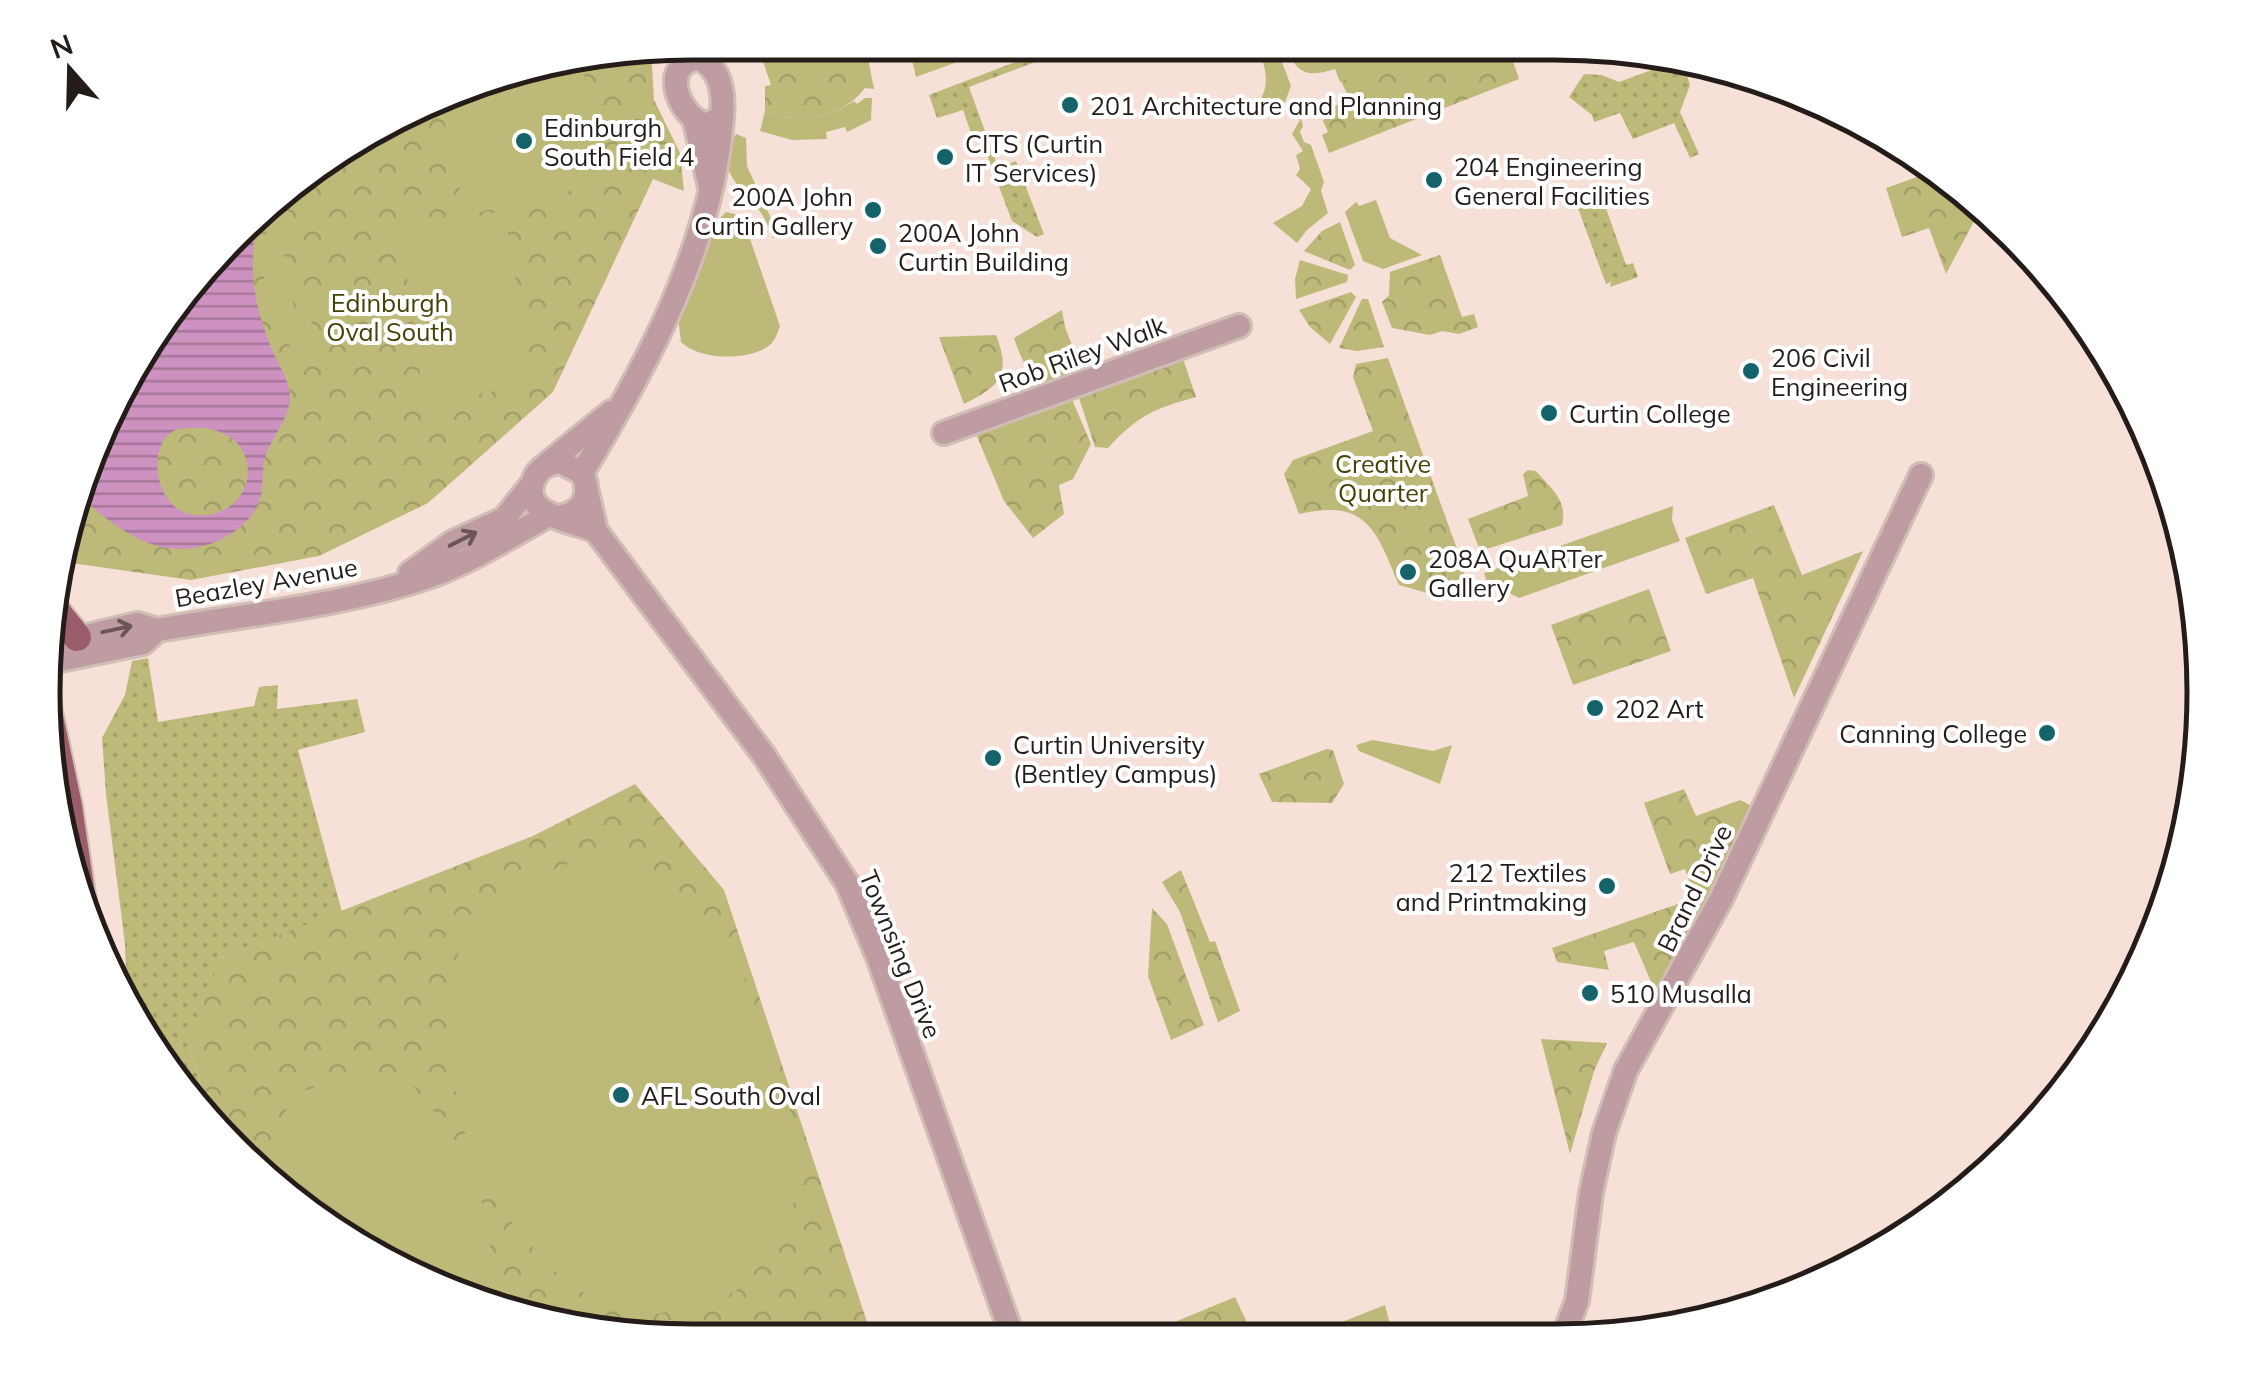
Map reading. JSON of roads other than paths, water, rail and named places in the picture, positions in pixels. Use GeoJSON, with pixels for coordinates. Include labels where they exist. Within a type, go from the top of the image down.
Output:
{"type":"FeatureCollection","features":[{"type":"Feature","properties":{"kind":"street"},"geometry":{"type":"LineString","coordinates":[[677,60],[680,102],[696,122],[712,196]]}},
{"type":"Feature","properties":{"kind":"street","name":"Beazley Avenue"},"geometry":{"type":"LineString","coordinates":[[677,70],[688,60]]}},
{"type":"Feature","properties":{"kind":"street","name":"Beazley Avenue"},"geometry":{"type":"LineString","coordinates":[[584,483],[675,293],[712,196],[718,164],[722,86],[703,60]]}},
{"type":"Feature","properties":{"kind":"street"},"geometry":{"type":"LineString","coordinates":[[696,122],[706,125],[722,117]]}},
{"type":"Feature","properties":{"kind":"street","name":"Rob Riley Walk"},"geometry":{"type":"LineString","coordinates":[[944,433],[1239,326]]}},
{"type":"Feature","properties":{"kind":"street","name":"Beazley Avenue"},"geometry":{"type":"LineString","coordinates":[[385,587],[454,542],[504,519],[539,475],[626,400]]}},
{"type":"Feature","properties":{"kind":"street"},"geometry":{"type":"LineString","coordinates":[[553,516],[574,514],[584,483],[569,464],[539,475],[535,502],[553,516],[596,531]]}},
{"type":"Feature","properties":{"kind":"street","name":"Brand Drive"},"geometry":{"type":"LineString","coordinates":[[1568,1324],[1577,1301],[1591,1193],[1604,1133],[1626,1070],[1721,899],[1921,474]]}},
{"type":"Feature","properties":{"kind":"street","name":"Townsing Drive"},"geometry":{"type":"LineString","coordinates":[[584,483],[596,531],[764,754],[846,883],[878,957],[1008,1324]]}},
{"type":"Feature","properties":{"kind":"street","name":"Beazley Avenue"},"geometry":{"type":"LineString","coordinates":[[63,641],[137,624],[157,630],[292,610],[385,587],[445,570],[553,516]]}},
{"type":"Feature","properties":{"kind":"street","name":"Beazley Avenue"},"geometry":{"type":"LineString","coordinates":[[61,660],[143,643],[157,630]]}},
{"type":"Feature","properties":{"kind":"place","name":"201 Architecture and Planning"},"geometry":{"type":"Point","coordinates":[1070,105]}},
{"type":"Feature","properties":{"kind":"place","name":"Edinburgh South Field 4"},"geometry":{"type":"Point","coordinates":[524,141]}},
{"type":"Feature","properties":{"kind":"place","name":"CITS (Curtin IT Services)"},"geometry":{"type":"Point","coordinates":[945,157]}},
{"type":"Feature","properties":{"kind":"place","name":"204 Engineering General Facilities"},"geometry":{"type":"Point","coordinates":[1434,180]}},
{"type":"Feature","properties":{"kind":"place","name":"200A John Curtin Gallery"},"geometry":{"type":"Point","coordinates":[873,210]}},
{"type":"Feature","properties":{"kind":"place","name":"200A John Curtin Building"},"geometry":{"type":"Point","coordinates":[878,246]}},
{"type":"Feature","properties":{"kind":"place","name":"206 Civil Engineering"},"geometry":{"type":"Point","coordinates":[1751,371]}},
{"type":"Feature","properties":{"kind":"place","name":"Curtin College"},"geometry":{"type":"Point","coordinates":[1549,413]}},
{"type":"Feature","properties":{"kind":"place","name":"208A QuARTer Gallery"},"geometry":{"type":"Point","coordinates":[1408,572]}},
{"type":"Feature","properties":{"kind":"place","name":"202 Art"},"geometry":{"type":"Point","coordinates":[1595,708]}},
{"type":"Feature","properties":{"kind":"place","name":"Canning College"},"geometry":{"type":"Point","coordinates":[2047,733]}},
{"type":"Feature","properties":{"kind":"place","name":"Curtin University (Bentley Campus)"},"geometry":{"type":"Point","coordinates":[993,758]}},
{"type":"Feature","properties":{"kind":"place","name":"212 Textiles and Printmaking"},"geometry":{"type":"Point","coordinates":[1607,886]}},
{"type":"Feature","properties":{"kind":"place","name":"510 Musalla"},"geometry":{"type":"Point","coordinates":[1590,993]}},
{"type":"Feature","properties":{"kind":"place","name":"AFL South Oval"},"geometry":{"type":"Point","coordinates":[621,1095]}},
{"type":"Feature","properties":{"kind":"park label","name":"Edinburgh Oval South"},"geometry":{"type":"Point","coordinates":[390,316]}},
{"type":"Feature","properties":{"kind":"park label","name":"Creative Quarter"},"geometry":{"type":"Point","coordinates":[1383,478]}}]}
